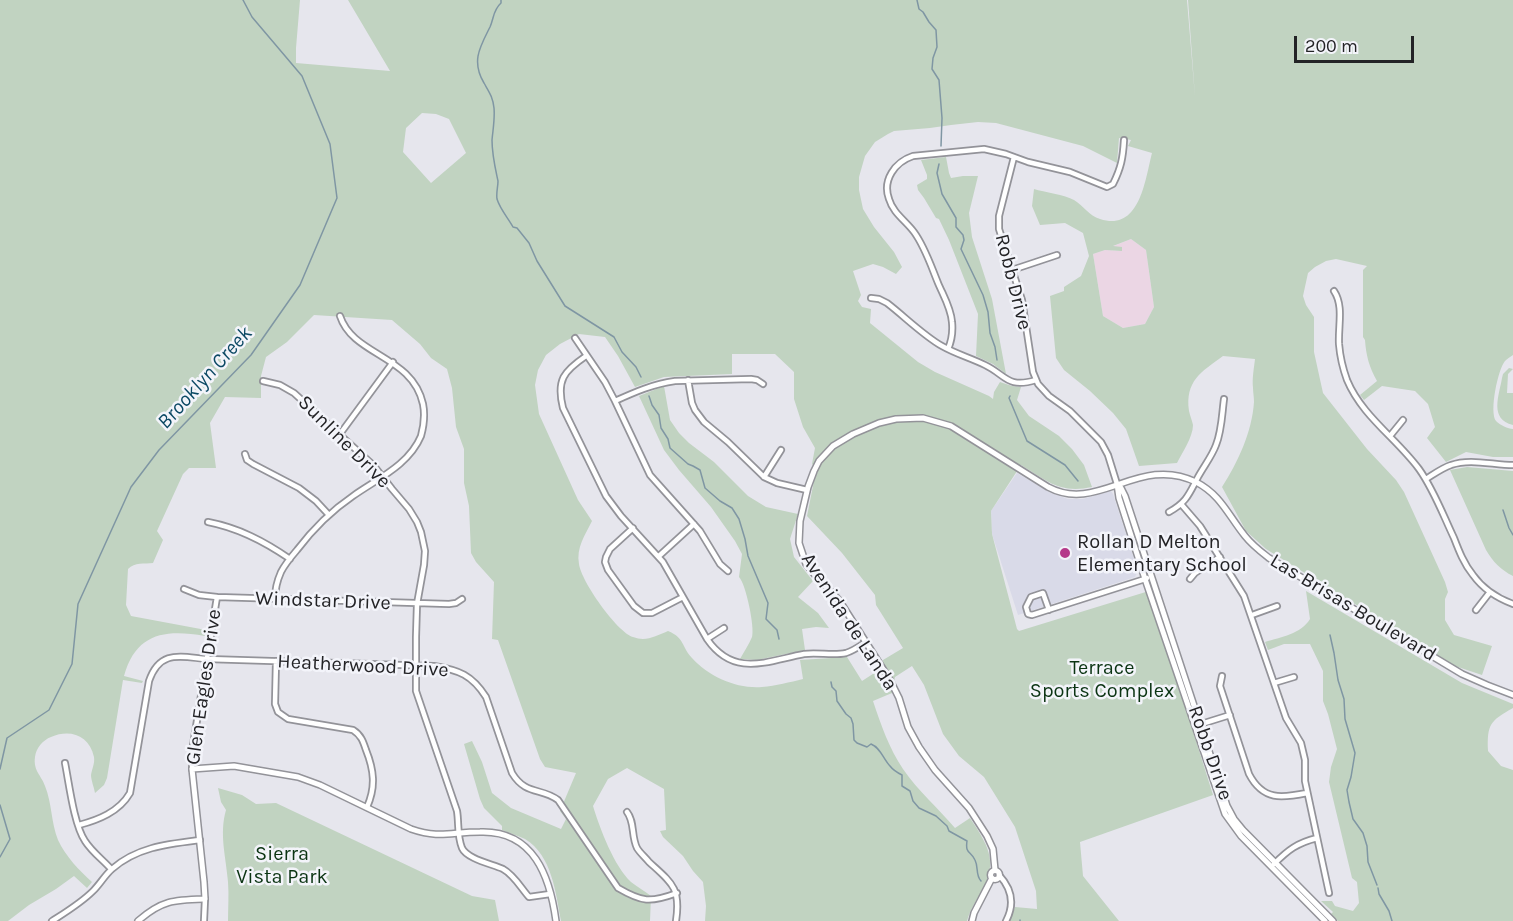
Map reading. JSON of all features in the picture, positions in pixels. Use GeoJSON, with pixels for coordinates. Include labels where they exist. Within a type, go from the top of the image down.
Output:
{"type":"FeatureCollection","features":[{"type":"Feature","properties":{"kind":"street"},"geometry":{"type":"LineString","coordinates":[[948,349],[953,327],[949,308],[921,244],[888,198],[887,188],[893,170],[904,159],[913,156],[984,149],[1070,172],[1109,187],[1113,184],[1122,164],[1124,140]]}},
{"type":"Feature","properties":{"kind":"street","name":"Robb Drive"},"geometry":{"type":"LineString","coordinates":[[1014,157],[999,221],[1000,233],[1022,300],[1030,362],[1036,380],[1049,396],[1066,407],[1101,441],[1108,455],[1145,579],[1197,726],[1231,813],[1239,825],[1325,921]]}},
{"type":"Feature","properties":{"kind":"street"},"geometry":{"type":"LineString","coordinates":[[1012,270],[1057,255]]}},
{"type":"Feature","properties":{"kind":"street"},"geometry":{"type":"LineString","coordinates":[[1334,291],[1340,301],[1340,349],[1348,382],[1362,405],[1426,479],[1464,561],[1476,578],[1490,592],[1513,604]]}},
{"type":"Feature","properties":{"kind":"street"},"geometry":{"type":"LineString","coordinates":[[872,298],[887,303],[936,342],[986,365],[1001,376],[1023,383],[1036,380]]}},
{"type":"Feature","properties":{"kind":"street"},"geometry":{"type":"LineString","coordinates":[[275,599],[280,573],[307,538],[329,514],[398,465],[413,449],[424,422],[419,393],[406,374],[393,363],[349,336],[340,316]]}},
{"type":"Feature","properties":{"kind":"street"},"geometry":{"type":"LineString","coordinates":[[575,338],[605,382],[650,475],[694,524],[720,564],[728,571]]}},
{"type":"Feature","properties":{"kind":"street"},"geometry":{"type":"LineString","coordinates":[[586,356],[567,371],[561,383],[560,395],[563,408],[606,496],[659,556],[715,649],[727,658],[742,663],[756,664],[804,654],[840,654],[866,642]]}},
{"type":"Feature","properties":{"kind":"street"},"geometry":{"type":"LineString","coordinates":[[340,434],[393,363]]}},
{"type":"Feature","properties":{"kind":"street"},"geometry":{"type":"LineString","coordinates":[[615,401],[642,388],[663,382],[751,379],[763,384]]}},
{"type":"Feature","properties":{"kind":"street"},"geometry":{"type":"LineString","coordinates":[[688,380],[689,396],[699,417],[710,428],[764,477],[777,483],[807,490]]}},
{"type":"Feature","properties":{"kind":"street","name":"Sunline Drive"},"geometry":{"type":"LineString","coordinates":[[262,381],[288,385],[374,466],[410,509],[417,522],[421,532],[424,557],[417,604],[415,683],[418,698],[457,811],[458,833]]}},
{"type":"Feature","properties":{"kind":"street"},"geometry":{"type":"LineString","coordinates":[[1169,512],[1191,493],[1208,463],[1218,441],[1224,399]]}},
{"type":"Feature","properties":{"kind":"street","name":"Las Brisas Boulevard"},"geometry":{"type":"LineString","coordinates":[[807,490],[818,464],[832,446],[879,423],[906,417],[933,420],[951,426],[1048,487],[1060,492],[1084,494],[1140,477],[1157,474],[1176,475],[1196,482],[1219,498],[1247,538],[1269,558],[1462,674],[1513,695]]}},
{"type":"Feature","properties":{"kind":"street"},"geometry":{"type":"LineString","coordinates":[[1390,436],[1402,420]]}},
{"type":"Feature","properties":{"kind":"street"},"geometry":{"type":"LineString","coordinates":[[764,477],[782,450]]}},
{"type":"Feature","properties":{"kind":"street"},"geometry":{"type":"LineString","coordinates":[[245,454],[253,464],[299,488],[329,514]]}},
{"type":"Feature","properties":{"kind":"street"},"geometry":{"type":"LineString","coordinates":[[1426,479],[1445,467],[1457,463],[1513,465]]}},
{"type":"Feature","properties":{"kind":"street","name":"Robb Drive"},"geometry":{"type":"LineString","coordinates":[[1117,484],[1125,496],[1152,577],[1197,726]]}},
{"type":"Feature","properties":{"kind":"street","name":"Avenida de Landa"},"geometry":{"type":"LineString","coordinates":[[807,490],[799,529],[799,543],[803,557],[810,570],[839,600],[896,690],[908,727],[919,747],[935,770],[969,808],[987,836],[993,849],[997,873]]}},
{"type":"Feature","properties":{"kind":"street"},"geometry":{"type":"LineString","coordinates":[[1181,504],[1200,526],[1244,596],[1286,718],[1303,749],[1307,793],[1329,893]]}},
{"type":"Feature","properties":{"kind":"street"},"geometry":{"type":"LineString","coordinates":[[208,522],[228,526],[252,535],[290,559]]}},
{"type":"Feature","properties":{"kind":"street"},"geometry":{"type":"LineString","coordinates":[[659,556],[694,524]]}},
{"type":"Feature","properties":{"kind":"street"},"geometry":{"type":"LineString","coordinates":[[633,528],[607,553],[605,562],[608,570],[634,606],[648,614],[683,597]]}},
{"type":"Feature","properties":{"kind":"street"},"geometry":{"type":"LineString","coordinates":[[1190,579],[1195,573],[1220,557]]}},
{"type":"Feature","properties":{"kind":"street"},"geometry":{"type":"LineString","coordinates":[[1048,610],[1043,592],[1031,597],[1026,607],[1028,614],[1032,615],[1048,610],[1145,579],[1152,577]]}},
{"type":"Feature","properties":{"kind":"street","name":"Windstar Drive"},"geometry":{"type":"LineString","coordinates":[[184,589],[199,596],[217,597],[417,604],[449,604],[462,599]]}},
{"type":"Feature","properties":{"kind":"street"},"geometry":{"type":"LineString","coordinates":[[1476,610],[1490,592]]}},
{"type":"Feature","properties":{"kind":"street","name":"Glen Eagles Drive"},"geometry":{"type":"LineString","coordinates":[[204,921],[204,882],[192,769],[193,745],[217,597]]}},
{"type":"Feature","properties":{"kind":"street"},"geometry":{"type":"LineString","coordinates":[[1252,615],[1277,606]]}},
{"type":"Feature","properties":{"kind":"street"},"geometry":{"type":"LineString","coordinates":[[707,639],[724,628]]}},
{"type":"Feature","properties":{"kind":"street","name":"Heatherwood Drive"},"geometry":{"type":"LineString","coordinates":[[79,825],[98,819],[117,809],[129,793],[148,681],[153,670],[163,661],[175,656],[185,656],[451,669],[473,680],[486,697],[516,780],[529,790],[547,794],[558,800],[618,888],[640,899],[652,901],[676,893]]}},
{"type":"Feature","properties":{"kind":"street"},"geometry":{"type":"LineString","coordinates":[[276,662],[275,701],[276,708],[281,715],[288,719],[353,730],[360,735],[374,776],[367,807]]}},
{"type":"Feature","properties":{"kind":"street"},"geometry":{"type":"LineString","coordinates":[[1222,676],[1220,686],[1249,774],[1255,784],[1267,794],[1275,796],[1285,797],[1307,793]]}},
{"type":"Feature","properties":{"kind":"street"},"geometry":{"type":"LineString","coordinates":[[1274,683],[1294,677]]}},
{"type":"Feature","properties":{"kind":"street"},"geometry":{"type":"LineString","coordinates":[[1197,726],[1230,715]]}},
{"type":"Feature","properties":{"kind":"street"},"geometry":{"type":"LineString","coordinates":[[65,763],[81,833],[87,844],[111,869]]}},
{"type":"Feature","properties":{"kind":"street"},"geometry":{"type":"LineString","coordinates":[[192,769],[234,766],[291,775],[313,782],[411,829],[425,833],[440,835],[482,831],[507,836],[533,855],[546,876],[553,898],[555,921]]}},
{"type":"Feature","properties":{"kind":"street"},"geometry":{"type":"LineString","coordinates":[[627,812],[630,816],[637,848],[670,881],[676,893],[678,907],[676,921]]}},
{"type":"Feature","properties":{"kind":"street"},"geometry":{"type":"LineString","coordinates":[[458,833],[465,853],[506,871],[529,897],[550,894]]}},
{"type":"Feature","properties":{"kind":"street"},"geometry":{"type":"LineString","coordinates":[[1274,864],[1297,845],[1317,838]]}},
{"type":"Feature","properties":{"kind":"street"},"geometry":{"type":"LineString","coordinates":[[51,921],[78,904],[93,891],[111,869],[138,852],[155,846],[200,840]]}},
{"type":"Feature","properties":{"kind":"street","name":"Robb Drive"},"geometry":{"type":"LineString","coordinates":[[1274,864],[1334,921]]}},
{"type":"Feature","properties":{"kind":"street"},"geometry":{"type":"LineString","coordinates":[[972,921],[992,878],[990,873],[997,873],[1008,887],[1011,911],[1006,921]]}},
{"type":"Feature","properties":{"kind":"street"},"geometry":{"type":"LineString","coordinates":[[138,921],[162,904],[175,900],[205,899]]}},
{"type":"Feature","properties":{"kind":"shaded area"},"geometry":{"type":"Polygon","coordinates":[[[1131,239],[1146,250],[1154,307],[1145,324],[1123,328],[1103,316],[1093,254],[1105,250],[1121,251],[1111,247],[1131,239]]]}},
{"type":"Feature","properties":{"kind":"shaded area","name":"Rollan D Melton Elementary School"},"geometry":{"type":"Polygon","coordinates":[[[1017,473],[1051,493],[1068,499],[1083,499],[1111,491],[1138,571],[1135,577],[1018,615],[992,534],[991,511],[1017,473]]]}},
{"type":"Feature","properties":{"kind":"green space","name":"Terrace Sports Complex"},"geometry":{"type":"Polygon","coordinates":[[[0,0],[300,0],[296,63],[390,71],[348,0],[1187,0],[1195,97],[1188,0],[1513,0],[1513,355],[1502,366],[1493,409],[1496,421],[1504,427],[1513,429],[1513,457],[1493,457],[1466,452],[1446,462],[1427,438],[1435,427],[1428,404],[1415,391],[1382,386],[1364,400],[1360,395],[1377,381],[1370,366],[1363,337],[1363,270],[1367,266],[1336,259],[1326,261],[1308,273],[1303,296],[1314,317],[1314,352],[1323,393],[1404,492],[1445,582],[1448,592],[1445,599],[1445,620],[1454,635],[1492,646],[1482,675],[1455,666],[1266,549],[1246,531],[1222,487],[1239,457],[1253,413],[1255,359],[1223,356],[1196,378],[1188,401],[1193,430],[1177,463],[1139,466],[1126,429],[1090,391],[1064,370],[1056,358],[1050,296],[1064,291],[1064,287],[1081,276],[1089,256],[1083,233],[1065,223],[1040,225],[1032,206],[1034,189],[1070,198],[1100,219],[1113,221],[1124,218],[1138,201],[1152,153],[1128,146],[1131,140],[1119,138],[1117,163],[1083,146],[996,123],[978,122],[894,131],[875,142],[865,156],[859,177],[863,209],[902,267],[896,274],[873,264],[853,271],[861,295],[858,301],[862,307],[871,309],[870,323],[918,362],[993,399],[1000,382],[1021,387],[1017,400],[1029,416],[1059,436],[1072,449],[1084,465],[1092,487],[1071,489],[1054,485],[1021,465],[991,511],[992,534],[1017,629],[1019,631],[1149,591],[1213,795],[1080,842],[1083,876],[1119,921],[1010,921],[1015,907],[1037,909],[1036,891],[1015,827],[984,777],[959,756],[943,734],[924,685],[912,666],[895,677],[892,693],[873,701],[889,745],[909,777],[955,828],[970,818],[986,845],[990,871],[967,921],[705,921],[703,882],[660,831],[666,830],[664,789],[627,768],[608,779],[593,806],[619,867],[631,882],[651,896],[650,921],[561,921],[555,887],[547,865],[534,846],[525,839],[502,830],[502,826],[484,808],[464,744],[472,741],[492,793],[511,808],[561,829],[566,819],[560,811],[576,773],[545,767],[540,759],[498,640],[492,639],[494,582],[471,553],[469,506],[464,483],[464,449],[456,427],[452,388],[447,369],[431,358],[420,344],[392,320],[314,315],[287,342],[266,357],[261,376],[261,398],[225,397],[210,423],[216,468],[189,468],[183,474],[157,531],[163,540],[153,563],[137,564],[128,569],[126,605],[131,616],[206,630],[205,636],[165,634],[154,637],[136,651],[124,676],[143,681],[142,683],[123,680],[107,778],[104,785],[95,793],[91,775],[94,757],[88,743],[83,739],[72,734],[58,735],[45,740],[37,750],[35,766],[44,782],[58,840],[69,858],[92,882],[87,888],[74,876],[8,921],[0,921],[0,0]],[[422,113],[406,128],[403,152],[431,183],[466,153],[449,119],[436,114],[422,113]],[[1131,239],[1113,246],[1122,247],[1122,251],[1105,250],[1093,254],[1103,316],[1123,328],[1145,324],[1154,307],[1146,250],[1131,239]],[[579,334],[546,355],[538,370],[535,385],[539,414],[578,500],[592,521],[579,552],[581,572],[601,605],[618,626],[633,637],[642,639],[668,631],[680,639],[692,658],[707,671],[733,684],[753,687],[772,686],[803,679],[800,660],[847,657],[862,681],[879,670],[883,660],[903,648],[876,605],[875,595],[842,553],[807,516],[818,471],[812,464],[815,448],[803,427],[794,399],[794,372],[775,354],[732,354],[732,374],[664,377],[635,387],[605,337],[579,334]]]}},
{"type":"Feature","properties":{"kind":"green space"},"geometry":{"type":"Polygon","coordinates":[[[946,157],[951,178],[978,176],[969,213],[972,237],[992,299],[1006,374],[993,364],[976,356],[978,314],[939,219],[936,218],[918,190],[917,185],[927,179],[921,160],[946,157]]]}},
{"type":"Feature","properties":{"kind":"green space"},"geometry":{"type":"Polygon","coordinates":[[[1509,368],[1513,369],[1508,374],[1507,393],[1513,393],[1513,425],[1501,418],[1497,406],[1503,374],[1509,368]]]}},
{"type":"Feature","properties":{"kind":"green space"},"geometry":{"type":"Polygon","coordinates":[[[664,386],[670,420],[689,443],[714,462],[748,496],[766,507],[798,514],[790,539],[794,557],[813,581],[798,597],[818,613],[829,628],[802,629],[805,650],[757,660],[740,659],[753,632],[747,597],[739,577],[742,554],[711,507],[664,450],[639,396],[664,386]]]}},
{"type":"Feature","properties":{"kind":"green space"},"geometry":{"type":"Polygon","coordinates":[[[1467,467],[1513,471],[1513,576],[1498,565],[1486,550],[1450,470],[1467,467]]]}},
{"type":"Feature","properties":{"kind":"green space"},"geometry":{"type":"Polygon","coordinates":[[[1306,591],[1462,683],[1513,704],[1513,708],[1499,716],[1489,729],[1488,751],[1501,766],[1513,770],[1513,921],[1338,921],[1331,914],[1333,912],[1321,901],[1332,901],[1335,906],[1353,911],[1359,903],[1357,882],[1352,878],[1329,782],[1337,749],[1323,701],[1323,671],[1310,644],[1284,644],[1268,650],[1265,642],[1290,634],[1306,624],[1310,619],[1306,591]]]}},
{"type":"Feature","properties":{"kind":"green space","name":"Sierra Vista Park"},"geometry":{"type":"Polygon","coordinates":[[[218,788],[242,795],[256,804],[276,803],[472,896],[495,900],[499,921],[228,921],[228,882],[223,837],[226,810],[221,802],[218,788]]]}},
{"type":"Feature","properties":{"kind":"waterway","name":"Brooklyn Creek"},"geometry":{"type":"LineString","coordinates":[[0,769],[7,738],[49,710],[72,664],[78,604],[131,487],[159,450],[251,355],[300,285],[337,198],[330,144],[302,76],[252,17],[243,0]]}},
{"type":"Feature","properties":{"kind":"waterway"},"geometry":{"type":"LineString","coordinates":[[501,0],[478,54],[480,75],[491,95],[493,104],[492,145],[498,181],[498,203],[513,227],[517,228],[529,243],[537,261],[565,306],[614,337],[641,377]]}},
{"type":"Feature","properties":{"kind":"waterway"},"geometry":{"type":"LineString","coordinates":[[917,0],[919,9],[936,30],[937,47],[932,69],[939,80],[942,118],[941,146]]}},
{"type":"Feature","properties":{"kind":"waterway"},"geometry":{"type":"LineString","coordinates":[[939,164],[937,173],[942,194],[956,218],[956,227],[963,235],[961,249],[983,295],[997,360]]}},
{"type":"Feature","properties":{"kind":"waterway"},"geometry":{"type":"LineString","coordinates":[[649,396],[659,415],[661,428],[668,439],[670,448],[688,464],[700,470],[705,488],[732,508],[739,519],[748,556],[768,603],[766,619],[777,630],[779,639]]}},
{"type":"Feature","properties":{"kind":"waterway"},"geometry":{"type":"LineString","coordinates":[[1010,396],[1027,441],[1065,465],[1078,481]]}},
{"type":"Feature","properties":{"kind":"waterway"},"geometry":{"type":"LineString","coordinates":[[1503,510],[1513,535]]}},
{"type":"Feature","properties":{"kind":"waterway"},"geometry":{"type":"LineString","coordinates":[[1330,635],[1338,680],[1344,699],[1345,719],[1355,753],[1347,790],[1349,802],[1353,819],[1363,833],[1368,862],[1377,885]]}},
{"type":"Feature","properties":{"kind":"waterway"},"geometry":{"type":"LineString","coordinates":[[831,682],[836,691],[837,701],[851,718],[854,740],[867,747],[871,744],[877,748],[891,767],[902,775],[902,786],[910,791],[913,801],[919,808],[936,816],[949,831],[967,841],[968,850],[975,860],[981,881]]}},
{"type":"Feature","properties":{"kind":"waterway","name":"Brooklyn Creek"},"geometry":{"type":"LineString","coordinates":[[0,805],[10,839],[0,857]]}},
{"type":"Feature","properties":{"kind":"waterway"},"geometry":{"type":"LineString","coordinates":[[1378,888],[1392,921]]}},
{"type":"Feature","properties":{"kind":"place","name":"Rollan D Melton Elementary School"},"geometry":{"type":"Point","coordinates":[1065,553]}}]}
